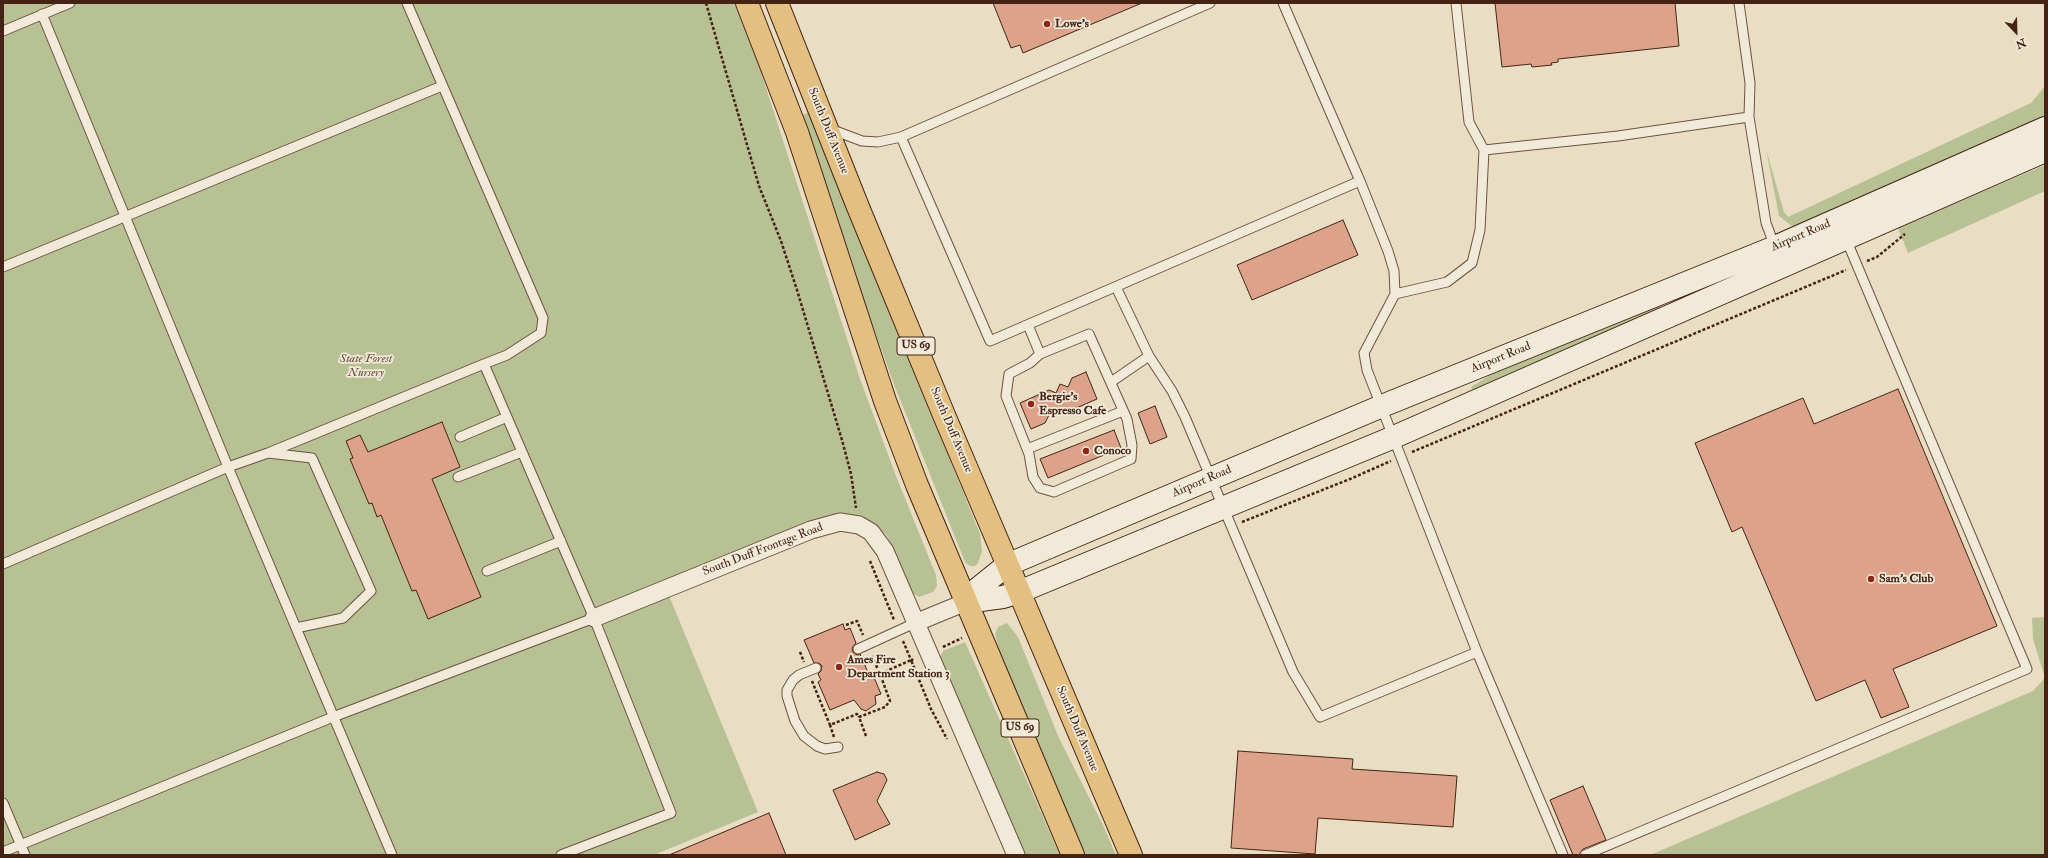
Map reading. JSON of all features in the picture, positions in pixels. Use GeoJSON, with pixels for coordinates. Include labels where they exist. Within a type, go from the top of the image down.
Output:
{"type":"FeatureCollection","features":[{"type":"Feature","properties":{"kind":"main road","name":"US 69"},"geometry":{"type":"LineString","coordinates":[[747,3],[797,132],[885,401],[917,485],[1073,855]]}},
{"type":"Feature","properties":{"kind":"main road","name":"South Duff Avenue"},"geometry":{"type":"LineString","coordinates":[[778,3],[826,127],[1007,565],[1131,855]]}},
{"type":"Feature","properties":{"kind":"main road","name":"Airport Road"},"geometry":{"type":"LineString","coordinates":[[966,602],[976,590],[1007,565],[1382,406],[1775,247],[2045,128]]}},
{"type":"Feature","properties":{"kind":"main road","name":"Airport Road"},"geometry":{"type":"LineString","coordinates":[[966,602],[1003,597],[1019,592],[1394,436],[2045,152]]}},
{"type":"Feature","properties":{"kind":"street","name":"South Duff Frontage Road"},"geometry":{"type":"LineString","coordinates":[[594,618],[811,530],[840,522],[859,525],[871,532],[885,550],[915,623],[1016,855]]}},
{"type":"Feature","properties":{"kind":"street","name":"Airport Road"},"geometry":{"type":"LineString","coordinates":[[915,623],[966,602]]}},
{"type":"Feature","properties":{"kind":"lane"},"geometry":{"type":"LineString","coordinates":[[3,31],[70,3]]}},
{"type":"Feature","properties":{"kind":"lane"},"geometry":{"type":"LineString","coordinates":[[3,564],[228,467],[507,355],[541,333],[543,318],[407,3]]}},
{"type":"Feature","properties":{"kind":"lane"},"geometry":{"type":"LineString","coordinates":[[826,127],[862,141],[878,142],[901,137],[1210,3]]}},
{"type":"Feature","properties":{"kind":"lane"},"geometry":{"type":"LineString","coordinates":[[1282,3],[1360,181],[1388,251],[1394,271],[1395,294],[1364,352],[1367,370],[1477,652],[1563,855]]}},
{"type":"Feature","properties":{"kind":"lane"},"geometry":{"type":"LineString","coordinates":[[1395,294],[1447,282],[1472,263],[1480,230],[1484,150],[1469,122],[1456,3]]}},
{"type":"Feature","properties":{"kind":"lane"},"geometry":{"type":"LineString","coordinates":[[1739,3],[1750,83],[1749,117],[1766,223],[1775,247]]}},
{"type":"Feature","properties":{"kind":"lane"},"geometry":{"type":"LineString","coordinates":[[42,14],[332,717],[392,855]]}},
{"type":"Feature","properties":{"kind":"lane"},"geometry":{"type":"LineString","coordinates":[[3,267],[442,86]]}},
{"type":"Feature","properties":{"kind":"lane"},"geometry":{"type":"LineString","coordinates":[[1484,150],[1618,136],[1749,117]]}},
{"type":"Feature","properties":{"kind":"lane"},"geometry":{"type":"LineString","coordinates":[[901,137],[990,341],[1360,181]]}},
{"type":"Feature","properties":{"kind":"lane"},"geometry":{"type":"LineString","coordinates":[[1585,855],[2027,669],[1846,239]]}},
{"type":"Feature","properties":{"kind":"lane"},"geometry":{"type":"LineString","coordinates":[[1116,287],[1149,356],[1172,391],[1212,478],[1294,672],[1320,718],[1477,652]]}},
{"type":"Feature","properties":{"kind":"lane"},"geometry":{"type":"LineString","coordinates":[[1028,325],[1040,354]]}},
{"type":"Feature","properties":{"kind":"lane"},"geometry":{"type":"LineString","coordinates":[[1089,334],[1111,382],[1127,419],[1132,445],[1131,459],[1054,492],[1040,488],[1033,477],[1027,449],[1006,396],[1009,374],[1030,363],[1040,354],[1089,334]]}},
{"type":"Feature","properties":{"kind":"lane"},"geometry":{"type":"LineString","coordinates":[[1111,382],[1149,356]]}},
{"type":"Feature","properties":{"kind":"lane"},"geometry":{"type":"LineString","coordinates":[[484,364],[594,618],[671,813],[561,855]]}},
{"type":"Feature","properties":{"kind":"lane"},"geometry":{"type":"LineString","coordinates":[[1027,449],[1123,411]]}},
{"type":"Feature","properties":{"kind":"lane"},"geometry":{"type":"LineString","coordinates":[[460,437],[507,417]]}},
{"type":"Feature","properties":{"kind":"lane"},"geometry":{"type":"LineString","coordinates":[[268,452],[312,458],[371,591],[343,618],[296,628]]}},
{"type":"Feature","properties":{"kind":"lane"},"geometry":{"type":"LineString","coordinates":[[458,477],[522,452]]}},
{"type":"Feature","properties":{"kind":"lane"},"geometry":{"type":"LineString","coordinates":[[488,571],[561,541]]}},
{"type":"Feature","properties":{"kind":"lane"},"geometry":{"type":"LineString","coordinates":[[3,852],[332,717],[594,618]]}},
{"type":"Feature","properties":{"kind":"lane"},"geometry":{"type":"LineString","coordinates":[[858,649],[915,623]]}},
{"type":"Feature","properties":{"kind":"lane"},"geometry":{"type":"LineString","coordinates":[[812,670],[793,680],[787,690],[787,696],[795,721],[810,742],[825,749],[838,747]]}},
{"type":"Feature","properties":{"kind":"lane"},"geometry":{"type":"LineString","coordinates":[[3,803],[25,855]]}},
{"type":"Feature","properties":{"kind":"path"},"geometry":{"type":"LineString","coordinates":[[706,3],[759,186],[795,283],[840,432],[851,474],[856,510]]}},
{"type":"Feature","properties":{"kind":"path"},"geometry":{"type":"LineString","coordinates":[[1422,447],[1846,270]]}},
{"type":"Feature","properties":{"kind":"path"},"geometry":{"type":"LineString","coordinates":[[1251,519],[1379,466]]}},
{"type":"Feature","properties":{"kind":"path"},"geometry":{"type":"LineString","coordinates":[[868,556],[911,660]]}},
{"type":"Feature","properties":{"kind":"path"},"geometry":{"type":"LineString","coordinates":[[937,649],[963,638]]}},
{"type":"Feature","properties":{"kind":"path"},"geometry":{"type":"LineString","coordinates":[[800,652],[812,670],[838,747]]}},
{"type":"Feature","properties":{"kind":"path"},"geometry":{"type":"LineString","coordinates":[[859,717],[888,704],[889,696],[880,674],[916,658]]}},
{"type":"Feature","properties":{"kind":"path"},"geometry":{"type":"LineString","coordinates":[[830,725],[857,714],[866,736]]}},
{"type":"Feature","properties":{"kind":"green space","name":"State Forest Nursery"},"geometry":{"type":"Polygon","coordinates":[[[734,3],[760,69],[859,376],[896,476],[936,575],[937,586],[933,592],[919,597],[914,594],[887,536],[876,525],[860,518],[807,524],[663,581],[758,812],[654,855],[3,855],[3,4],[734,3]]]}},
{"type":"Feature","properties":{"kind":"green space"},"geometry":{"type":"Polygon","coordinates":[[[2045,86],[2045,118],[1808,224],[1793,227],[1779,216],[1766,149],[1784,212],[1788,217],[2031,103],[2045,86]]]}},
{"type":"Feature","properties":{"kind":"green space"},"geometry":{"type":"Polygon","coordinates":[[[809,112],[980,534],[982,551],[978,563],[975,566],[970,566],[965,562],[895,387],[846,251],[803,115],[809,112]]]}},
{"type":"Feature","properties":{"kind":"green space"},"geometry":{"type":"Polygon","coordinates":[[[2045,165],[2045,191],[1908,253],[1898,228],[2045,165]]]}},
{"type":"Feature","properties":{"kind":"green space"},"geometry":{"type":"Polygon","coordinates":[[[1660,305],[1661,309],[1473,391],[1471,387],[1506,365],[1660,305]]]}},
{"type":"Feature","properties":{"kind":"green space"},"geometry":{"type":"Polygon","coordinates":[[[2045,617],[2045,678],[2033,639],[2032,618],[2045,617]]]}},
{"type":"Feature","properties":{"kind":"green space"},"geometry":{"type":"Polygon","coordinates":[[[1007,623],[1018,637],[1059,738],[1103,825],[1116,855],[1085,855],[1000,654],[995,634],[998,627],[1007,623]]]}},
{"type":"Feature","properties":{"kind":"green space"},"geometry":{"type":"Polygon","coordinates":[[[965,642],[1060,855],[1025,855],[941,662],[941,655],[943,651],[965,642]]]}},
{"type":"Feature","properties":{"kind":"green space"},"geometry":{"type":"Polygon","coordinates":[[[2045,678],[2045,855],[1650,855],[2033,691],[2045,678]]]}},
{"type":"Feature","properties":{"kind":"building","name":"Lowe's"},"geometry":{"type":"Polygon","coordinates":[[[993,3],[1142,3],[1023,53],[1020,45],[1011,48],[993,3]]]}},
{"type":"Feature","properties":{"kind":"building"},"geometry":{"type":"Polygon","coordinates":[[[1495,3],[1675,3],[1679,46],[1558,59],[1558,62],[1551,63],[1552,65],[1532,67],[1531,64],[1502,67],[1495,3]]]}},
{"type":"Feature","properties":{"kind":"building"},"geometry":{"type":"Polygon","coordinates":[[[1343,220],[1358,255],[1252,300],[1237,265],[1343,220]]]}},
{"type":"Feature","properties":{"kind":"building"},"geometry":{"type":"Polygon","coordinates":[[[1086,372],[1097,399],[1065,413],[1059,410],[1056,417],[1049,415],[1045,423],[1031,429],[1020,403],[1049,390],[1056,393],[1060,384],[1068,387],[1072,378],[1086,372]]]}},
{"type":"Feature","properties":{"kind":"building","name":"Sam's Club"},"geometry":{"type":"Polygon","coordinates":[[[1898,389],[1997,626],[1893,669],[1909,707],[1881,718],[1865,680],[1816,701],[1742,527],[1732,532],[1695,443],[1803,398],[1814,424],[1898,389]]]}},
{"type":"Feature","properties":{"kind":"building"},"geometry":{"type":"Polygon","coordinates":[[[1155,406],[1167,437],[1150,444],[1138,413],[1155,406]]]}},
{"type":"Feature","properties":{"kind":"building"},"geometry":{"type":"Polygon","coordinates":[[[442,422],[460,467],[432,479],[481,597],[428,619],[416,590],[412,591],[381,515],[377,517],[372,503],[369,504],[350,459],[353,458],[346,441],[360,435],[368,452],[442,422]]]}},
{"type":"Feature","properties":{"kind":"building"},"geometry":{"type":"Polygon","coordinates":[[[1114,430],[1121,448],[1048,478],[1040,459],[1114,430]]]}},
{"type":"Feature","properties":{"kind":"building","name":"Ames Fire Department Station 3"},"geometry":{"type":"Polygon","coordinates":[[[843,624],[845,630],[850,628],[856,643],[852,648],[853,652],[857,655],[860,654],[870,677],[873,675],[881,694],[875,696],[876,704],[866,711],[861,709],[854,700],[830,710],[818,682],[821,680],[818,674],[821,671],[822,666],[819,663],[814,663],[804,640],[843,624]]]}},
{"type":"Feature","properties":{"kind":"building"},"geometry":{"type":"Polygon","coordinates":[[[1238,751],[1353,759],[1352,769],[1457,776],[1453,827],[1318,818],[1315,854],[1231,848],[1238,751]]]}},
{"type":"Feature","properties":{"kind":"building"},"geometry":{"type":"Polygon","coordinates":[[[877,772],[884,774],[887,780],[877,801],[890,824],[855,840],[833,790],[877,772]]]}},
{"type":"Feature","properties":{"kind":"building"},"geometry":{"type":"Polygon","coordinates":[[[1583,786],[1606,840],[1583,849],[1579,855],[1573,855],[1550,800],[1583,786]]]}},
{"type":"Feature","properties":{"kind":"building"},"geometry":{"type":"Polygon","coordinates":[[[769,813],[786,855],[669,855],[769,813]]]}},
{"type":"Feature","properties":{"kind":"place","name":"Lowe's"},"geometry":{"type":"Point","coordinates":[1047,24]}},
{"type":"Feature","properties":{"kind":"place","name":"Bergie's Espresso Cafe"},"geometry":{"type":"Point","coordinates":[1031,404]}},
{"type":"Feature","properties":{"kind":"place","name":"Conoco"},"geometry":{"type":"Point","coordinates":[1086,451]}},
{"type":"Feature","properties":{"kind":"place","name":"Sam's Club"},"geometry":{"type":"Point","coordinates":[1871,579]}},
{"type":"Feature","properties":{"kind":"place","name":"Ames Fire Department Station 3"},"geometry":{"type":"Point","coordinates":[839,667]}}]}
